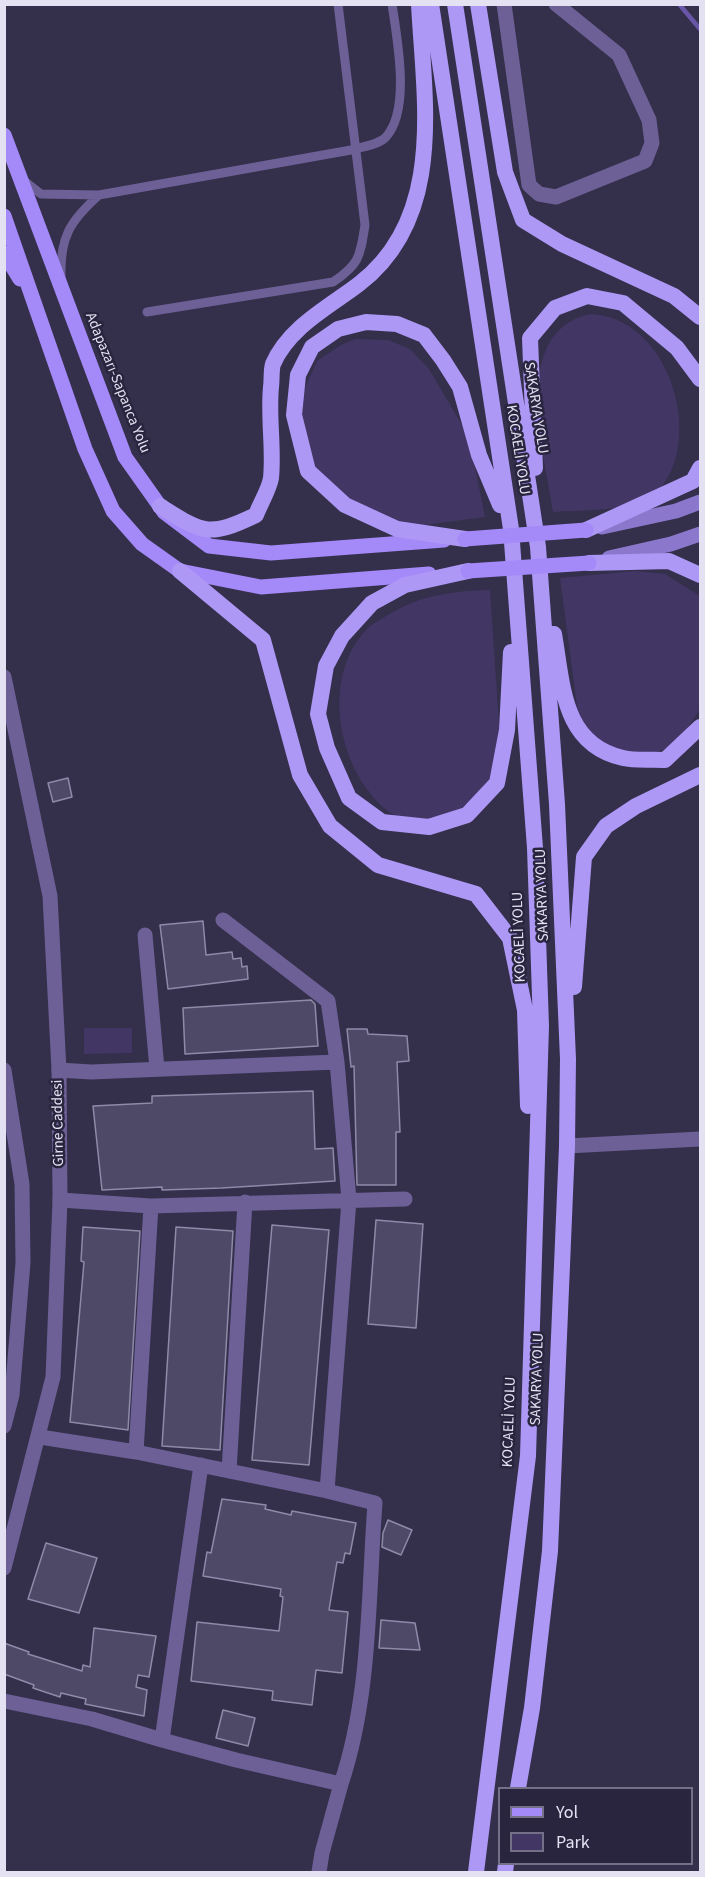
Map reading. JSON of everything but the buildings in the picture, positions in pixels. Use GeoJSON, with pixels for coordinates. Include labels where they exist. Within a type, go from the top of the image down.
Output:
{"type":"FeatureCollection","features":[{"type":"Feature","properties":{"kind":"highway"},"geometry":{"type":"LineString","coordinates":[[160,507],[198,530],[229,528],[255,516],[271,480],[269,409],[273,365],[287,342],[317,312],[359,284],[392,254],[417,196],[427,142],[419,4]]}},
{"type":"Feature","properties":{"kind":"highway","name":"KOCAELİ YOLU"},"geometry":{"type":"LineString","coordinates":[[431,4],[511,529],[536,848],[540,1002],[528,1456],[476,1872]]}},
{"type":"Feature","properties":{"kind":"highway","name":"SAKARYA YOLU"},"geometry":{"type":"LineString","coordinates":[[455,4],[538,552],[557,804],[568,1059],[567,1146],[550,1551],[532,1708],[519,1787]]}},
{"type":"Feature","properties":{"kind":"highway"},"geometry":{"type":"LineString","coordinates":[[478,4],[505,172],[523,220],[562,244],[674,296],[700,317]]}},
{"type":"Feature","properties":{"kind":"highway"},"geometry":{"type":"LineString","coordinates":[[700,379],[677,348],[623,303],[587,296],[555,308],[530,338],[538,552],[569,713],[590,745],[623,758],[665,760],[700,727]]}},
{"type":"Feature","properties":{"kind":"highway"},"geometry":{"type":"LineString","coordinates":[[465,539],[397,530],[345,505],[308,471],[294,414],[298,375],[312,347],[338,329],[366,322],[397,324],[424,335],[460,387],[479,455],[511,529]]}},
{"type":"Feature","properties":{"kind":"highway"},"geometry":{"type":"LineString","coordinates":[[586,530],[693,481],[700,468]]}},
{"type":"Feature","properties":{"kind":"highway"},"geometry":{"type":"LineString","coordinates":[[589,562],[669,561],[700,575]]}},
{"type":"Feature","properties":{"kind":"highway"},"geometry":{"type":"LineString","coordinates":[[180,571],[263,640],[300,775],[330,826],[378,865],[476,894],[510,938],[525,1010],[533,1274]]}},
{"type":"Feature","properties":{"kind":"highway"},"geometry":{"type":"LineString","coordinates":[[468,571],[405,585],[372,603],[342,636],[326,666],[318,714],[327,748],[349,798],[382,822],[429,827],[467,814],[497,783],[507,730],[515,588]]}},
{"type":"Feature","properties":{"kind":"highway"},"geometry":{"type":"LineString","coordinates":[[568,1059],[584,857],[606,826],[636,806],[700,775]]}},
{"type":"Feature","properties":{"kind":"main road","name":"Adapazarı-Sapanca Yolu"},"geometry":{"type":"LineString","coordinates":[[4,135],[125,457],[160,507],[209,546],[260,552],[586,530]]}},
{"type":"Feature","properties":{"kind":"main road"},"geometry":{"type":"LineString","coordinates":[[4,216],[38,308],[85,449],[113,511],[142,544],[180,571],[261,587],[589,562],[671,544],[700,534]]}},
{"type":"Feature","properties":{"kind":"main road"},"geometry":{"type":"LineString","coordinates":[[4,253],[38,308]]}},
{"type":"Feature","properties":{"kind":"main road"},"geometry":{"type":"LineString","coordinates":[[586,530],[676,511],[700,502]]}},
{"type":"Feature","properties":{"kind":"street"},"geometry":{"type":"LineString","coordinates":[[504,4],[529,185],[539,194],[556,197],[645,161],[652,143],[649,120],[619,55],[556,4]]}},
{"type":"Feature","properties":{"kind":"street","name":"Girne Caddesi"},"geometry":{"type":"LineString","coordinates":[[4,677],[50,896],[59,1070],[60,1200],[53,1377],[40,1437],[4,1568]]}},
{"type":"Feature","properties":{"kind":"street"},"geometry":{"type":"LineString","coordinates":[[223,920],[328,1001],[337,1062],[349,1200],[327,1491]]}},
{"type":"Feature","properties":{"kind":"street"},"geometry":{"type":"LineString","coordinates":[[145,935],[156,1069]]}},
{"type":"Feature","properties":{"kind":"street"},"geometry":{"type":"LineString","coordinates":[[59,1070],[91,1072],[337,1062]]}},
{"type":"Feature","properties":{"kind":"street"},"geometry":{"type":"LineString","coordinates":[[4,1070],[22,1184],[23,1263],[12,1395],[4,1426]]}},
{"type":"Feature","properties":{"kind":"street"},"geometry":{"type":"LineString","coordinates":[[567,1146],[700,1139]]}},
{"type":"Feature","properties":{"kind":"street"},"geometry":{"type":"LineString","coordinates":[[60,1200],[151,1206],[405,1199]]}},
{"type":"Feature","properties":{"kind":"street"},"geometry":{"type":"LineString","coordinates":[[229,1471],[245,1202]]}},
{"type":"Feature","properties":{"kind":"street"},"geometry":{"type":"LineString","coordinates":[[136,1452],[151,1206]]}},
{"type":"Feature","properties":{"kind":"street"},"geometry":{"type":"LineString","coordinates":[[40,1437],[136,1452],[375,1503],[358,1715],[351,1753],[321,1853],[319,1872]]}},
{"type":"Feature","properties":{"kind":"street"},"geometry":{"type":"LineString","coordinates":[[162,1740],[201,1465]]}},
{"type":"Feature","properties":{"kind":"street"},"geometry":{"type":"LineString","coordinates":[[4,1701],[92,1719],[236,1760],[341,1784]]}},
{"type":"Feature","properties":{"kind":"lane"},"geometry":{"type":"LineString","coordinates":[[147,312],[299,290],[333,282],[352,270],[360,258],[365,225],[338,4]]}},
{"type":"Feature","properties":{"kind":"lane"},"geometry":{"type":"LineString","coordinates":[[21,178],[41,194],[99,195],[355,149],[384,140],[393,127],[398,101],[400,58],[392,4]]}},
{"type":"Feature","properties":{"kind":"lane"},"geometry":{"type":"LineString","coordinates":[[62,290],[60,259],[64,236],[79,213],[99,195]]}},
{"type":"Feature","properties":{"kind":"green space"},"geometry":{"type":"Polygon","coordinates":[[[590,314],[618,320],[641,336],[659,358],[672,384],[678,413],[679,441],[673,468],[659,490],[642,501],[616,508],[553,512],[540,429],[538,398],[540,369],[548,344],[565,325],[590,314]]]}},
{"type":"Feature","properties":{"kind":"green space"},"geometry":{"type":"Polygon","coordinates":[[[355,339],[388,340],[410,349],[429,369],[469,437],[485,517],[409,527],[333,491],[312,462],[301,423],[302,394],[317,361],[341,345],[355,339]]]}},
{"type":"Feature","properties":{"kind":"green space"},"geometry":{"type":"Polygon","coordinates":[[[635,571],[665,574],[700,596],[700,709],[685,732],[667,748],[644,757],[597,742],[578,714],[560,578],[635,571]]]}},
{"type":"Feature","properties":{"kind":"green space"},"geometry":{"type":"Polygon","coordinates":[[[490,590],[500,738],[495,778],[461,820],[419,820],[397,816],[385,809],[370,793],[349,755],[340,711],[340,688],[345,667],[354,647],[367,629],[399,609],[436,596],[490,590]]]}},
{"type":"Feature","properties":{"kind":"green space"},"geometry":{"type":"Polygon","coordinates":[[[84,1028],[132,1028],[132,1053],[84,1054],[84,1028]]]}},
{"type":"Feature","properties":{"kind":"waterway"},"geometry":{"type":"LineString","coordinates":[[679,4],[700,29]]}}]}
